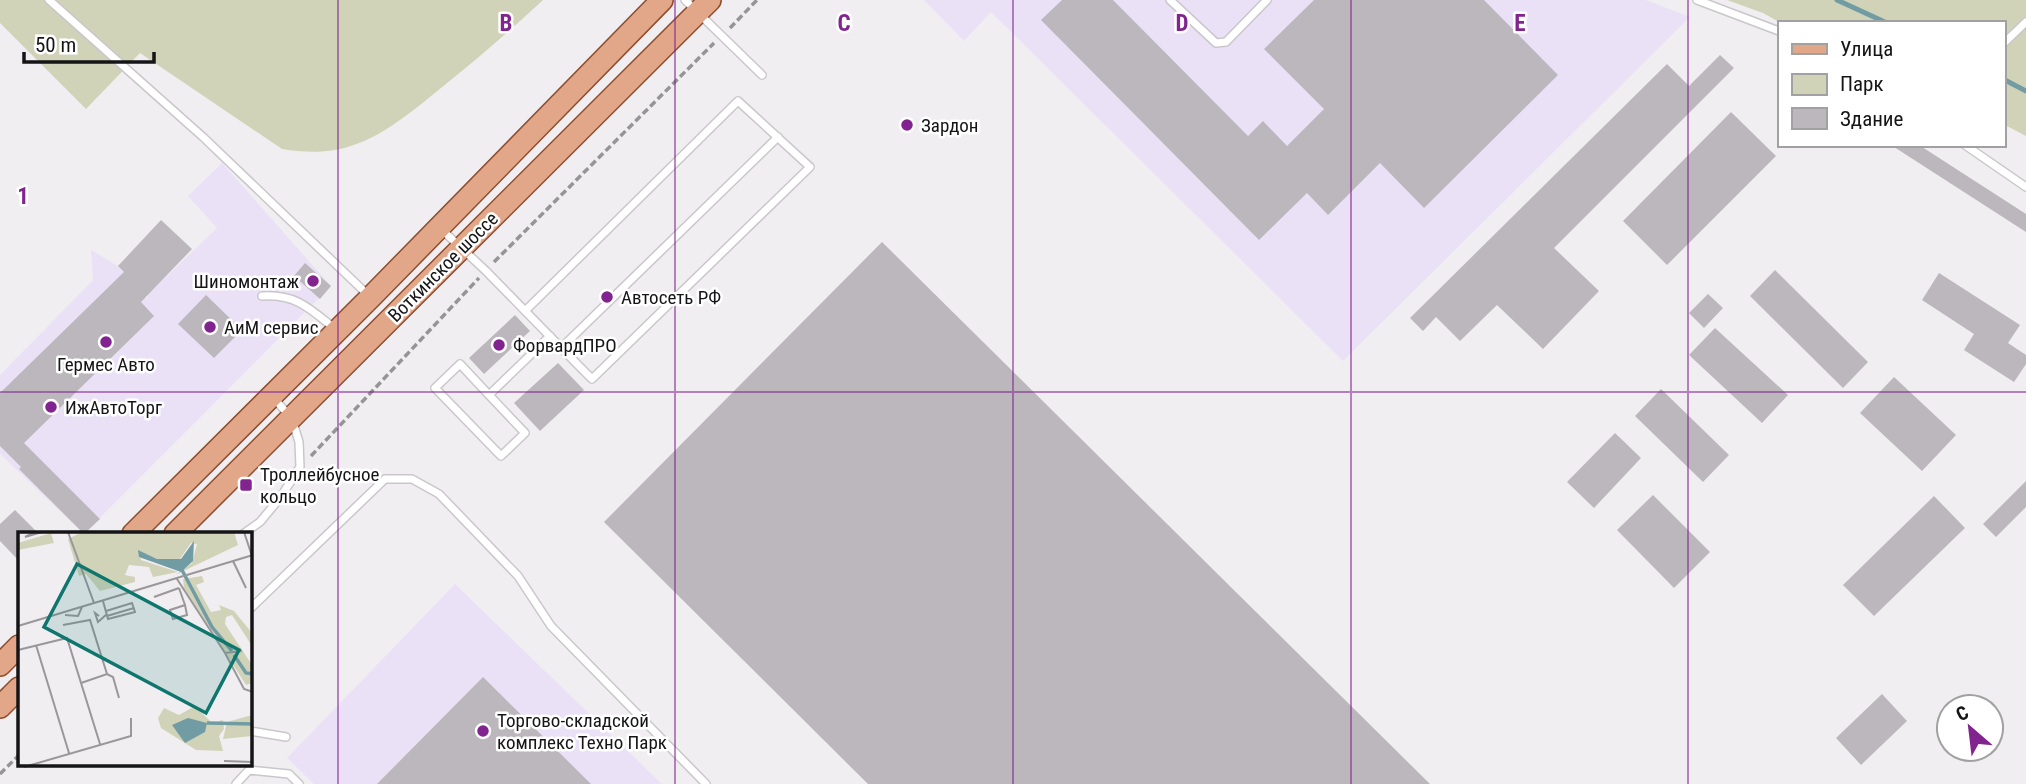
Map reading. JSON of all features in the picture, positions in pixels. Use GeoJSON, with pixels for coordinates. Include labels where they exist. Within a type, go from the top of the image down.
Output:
{"type":"FeatureCollection","features":[{"type":"Feature","properties":{"kind":"main road","name":"Воткинское шоссе"},"geometry":{"type":"LineString","coordinates":[[135,532],[371,298],[662,0]]}},
{"type":"Feature","properties":{"kind":"main road","name":"Воткинское шоссе"},"geometry":{"type":"LineString","coordinates":[[177,532],[462,248],[697,4]]}},
{"type":"Feature","properties":{"kind":"main road"},"geometry":{"type":"LineString","coordinates":[[0,665],[18,647]]}},
{"type":"Feature","properties":{"kind":"lane"},"geometry":{"type":"LineString","coordinates":[[49,0],[203,137],[371,298]]}},
{"type":"Feature","properties":{"kind":"lane"},"geometry":{"type":"LineString","coordinates":[[1170,0],[1216,43],[1226,42],[1267,0]]}},
{"type":"Feature","properties":{"kind":"lane"},"geometry":{"type":"LineString","coordinates":[[1697,0],[1778,31]]}},
{"type":"Feature","properties":{"kind":"lane"},"geometry":{"type":"LineString","coordinates":[[697,4],[722,36],[762,75]]}},
{"type":"Feature","properties":{"kind":"lane"},"geometry":{"type":"LineString","coordinates":[[2005,42],[2026,22]]}},
{"type":"Feature","properties":{"kind":"lane"},"geometry":{"type":"LineString","coordinates":[[440,227],[592,379],[810,167],[738,101],[525,311]]}},
{"type":"Feature","properties":{"kind":"lane"},"geometry":{"type":"LineString","coordinates":[[561,348],[778,138]]}},
{"type":"Feature","properties":{"kind":"lane"},"geometry":{"type":"LineString","coordinates":[[1968,147],[2026,187]]}},
{"type":"Feature","properties":{"kind":"lane"},"geometry":{"type":"LineString","coordinates":[[262,296],[280,295],[303,303],[337,331]]}},
{"type":"Feature","properties":{"kind":"lane"},"geometry":{"type":"LineString","coordinates":[[489,395],[550,336]]}},
{"type":"Feature","properties":{"kind":"lane"},"geometry":{"type":"LineString","coordinates":[[460,364],[489,395],[525,433],[501,456],[435,388],[460,364]]}},
{"type":"Feature","properties":{"kind":"lane"},"geometry":{"type":"LineString","coordinates":[[246,532],[260,522],[300,467],[299,442],[292,419],[272,396]]}},
{"type":"Feature","properties":{"kind":"lane"},"geometry":{"type":"LineString","coordinates":[[252,607],[386,479],[412,479],[439,494],[518,576],[551,626],[706,784]]}},
{"type":"Feature","properties":{"kind":"lane"},"geometry":{"type":"LineString","coordinates":[[252,731],[286,737]]}},
{"type":"Feature","properties":{"kind":"lane"},"geometry":{"type":"LineString","coordinates":[[236,784],[250,770],[289,774],[299,784]]}},
{"type":"Feature","properties":{"kind":"path"},"geometry":{"type":"LineString","coordinates":[[300,467],[486,271],[757,0]]}},
{"type":"Feature","properties":{"kind":"path"},"geometry":{"type":"LineString","coordinates":[[0,774],[18,756]]}},
{"type":"Feature","properties":{"kind":"shaded area"},"geometry":{"type":"Polygon","coordinates":[[[924,0],[1646,0],[1690,17],[1343,361],[991,12],[964,41],[924,0]]]}},
{"type":"Feature","properties":{"kind":"shaded area"},"geometry":{"type":"Polygon","coordinates":[[[222,163],[331,286],[86,532],[82,532],[0,454],[0,375],[93,280],[91,250],[118,266],[147,299],[148,294],[217,228],[188,196],[222,163]]]}},
{"type":"Feature","properties":{"kind":"shaded area"},"geometry":{"type":"Polygon","coordinates":[[[455,584],[662,784],[314,784],[287,758],[455,584]]]}},
{"type":"Feature","properties":{"kind":"green space"},"geometry":{"type":"Polygon","coordinates":[[[0,0],[543,0],[467,67],[392,126],[350,146],[315,152],[282,149],[140,53],[86,109],[0,23],[0,0]]]}},
{"type":"Feature","properties":{"kind":"green space"},"geometry":{"type":"Polygon","coordinates":[[[1727,0],[2026,0],[2026,136],[2005,125],[2005,21],[1778,21],[1727,0]]]}},
{"type":"Feature","properties":{"kind":"building"},"geometry":{"type":"Polygon","coordinates":[[[1062,0],[1113,0],[1248,136],[1263,121],[1287,146],[1324,109],[1264,49],[1314,0],[1484,0],[1558,75],[1424,208],[1380,163],[1328,215],[1307,193],[1259,240],[1041,20],[1062,0]]]}},
{"type":"Feature","properties":{"kind":"building"},"geometry":{"type":"Polygon","coordinates":[[[1720,55],[1734,68],[1554,248],[1599,291],[1543,349],[1497,305],[1460,341],[1436,317],[1423,331],[1410,318],[1667,64],[1689,86],[1720,55]]]}},
{"type":"Feature","properties":{"kind":"building"},"geometry":{"type":"Polygon","coordinates":[[[1731,112],[1776,156],[1667,265],[1623,221],[1731,112]]]}},
{"type":"Feature","properties":{"kind":"building"},"geometry":{"type":"Polygon","coordinates":[[[1894,147],[1922,147],[2026,214],[2026,232],[1894,147]]]}},
{"type":"Feature","properties":{"kind":"building"},"geometry":{"type":"Polygon","coordinates":[[[161,220],[192,249],[141,302],[154,316],[24,443],[100,519],[86,532],[82,532],[19,469],[21,467],[0,446],[0,393],[124,272],[118,266],[161,220]]]}},
{"type":"Feature","properties":{"kind":"building"},"geometry":{"type":"Polygon","coordinates":[[[882,242],[1430,784],[868,784],[604,522],[882,242]]]}},
{"type":"Feature","properties":{"kind":"building","name":"Шиномонтаж"},"geometry":{"type":"Polygon","coordinates":[[[305,263],[331,286],[320,299],[294,276],[305,263]]]}},
{"type":"Feature","properties":{"kind":"building"},"geometry":{"type":"Polygon","coordinates":[[[1775,270],[1868,362],[1843,388],[1750,296],[1775,270]]]}},
{"type":"Feature","properties":{"kind":"building"},"geometry":{"type":"Polygon","coordinates":[[[1939,273],[2020,325],[2008,343],[2026,355],[2026,364],[2014,382],[1964,350],[1974,334],[1922,300],[1939,273]]]}},
{"type":"Feature","properties":{"kind":"building"},"geometry":{"type":"Polygon","coordinates":[[[1708,294],[1723,308],[1704,328],[1689,313],[1708,294]]]}},
{"type":"Feature","properties":{"kind":"building","name":"АиМ сервис"},"geometry":{"type":"Polygon","coordinates":[[[206,295],[242,330],[214,358],[178,324],[206,295]]]}},
{"type":"Feature","properties":{"kind":"building","name":"ФорвардПРО"},"geometry":{"type":"Polygon","coordinates":[[[515,315],[530,331],[484,374],[469,358],[515,315]]]}},
{"type":"Feature","properties":{"kind":"building"},"geometry":{"type":"Polygon","coordinates":[[[1715,328],[1788,395],[1762,423],[1689,355],[1715,328]]]}},
{"type":"Feature","properties":{"kind":"building"},"geometry":{"type":"Polygon","coordinates":[[[558,363],[584,390],[540,431],[514,403],[558,363]]]}},
{"type":"Feature","properties":{"kind":"building"},"geometry":{"type":"Polygon","coordinates":[[[1894,377],[1956,435],[1922,471],[1860,413],[1894,377]]]}},
{"type":"Feature","properties":{"kind":"building"},"geometry":{"type":"Polygon","coordinates":[[[1661,389],[1729,455],[1703,482],[1635,416],[1661,389]]]}},
{"type":"Feature","properties":{"kind":"building"},"geometry":{"type":"Polygon","coordinates":[[[1615,433],[1641,458],[1594,508],[1567,482],[1615,433]]]}},
{"type":"Feature","properties":{"kind":"building"},"geometry":{"type":"Polygon","coordinates":[[[2026,481],[2026,507],[1996,537],[1983,524],[2026,481]]]}},
{"type":"Feature","properties":{"kind":"building"},"geometry":{"type":"Polygon","coordinates":[[[1653,495],[1710,552],[1674,588],[1617,530],[1653,495]]]}},
{"type":"Feature","properties":{"kind":"building"},"geometry":{"type":"Polygon","coordinates":[[[1934,496],[1965,528],[1874,616],[1843,585],[1934,496]]]}},
{"type":"Feature","properties":{"kind":"building"},"geometry":{"type":"Polygon","coordinates":[[[15,510],[37,532],[18,532],[18,560],[0,541],[0,524],[15,510]]]}},
{"type":"Feature","properties":{"kind":"building","name":"Торгово-складской комплекс Техно Парк"},"geometry":{"type":"Polygon","coordinates":[[[483,677],[591,784],[377,784],[483,677]]]}},
{"type":"Feature","properties":{"kind":"building"},"geometry":{"type":"Polygon","coordinates":[[[1882,694],[1907,721],[1861,765],[1836,738],[1882,694]]]}},
{"type":"Feature","properties":{"kind":"waterway"},"geometry":{"type":"LineString","coordinates":[[1837,0],[1883,21]]}},
{"type":"Feature","properties":{"kind":"waterway"},"geometry":{"type":"LineString","coordinates":[[2005,80],[2026,91]]}},
{"type":"Feature","properties":{"kind":"place","name":"Зардон"},"geometry":{"type":"Point","coordinates":[907,125]}},
{"type":"Feature","properties":{"kind":"place","name":"Шиномонтаж"},"geometry":{"type":"Point","coordinates":[313,281]}},
{"type":"Feature","properties":{"kind":"place","name":"Автосеть РФ"},"geometry":{"type":"Point","coordinates":[607,297]}},
{"type":"Feature","properties":{"kind":"place","name":"АиМ сервис"},"geometry":{"type":"Point","coordinates":[210,327]}},
{"type":"Feature","properties":{"kind":"place","name":"Гермес Авто"},"geometry":{"type":"Point","coordinates":[106,342]}},
{"type":"Feature","properties":{"kind":"place","name":"ФорвардПРО"},"geometry":{"type":"Point","coordinates":[499,345]}},
{"type":"Feature","properties":{"kind":"place","name":"ИжАвтоТорг"},"geometry":{"type":"Point","coordinates":[51,407]}},
{"type":"Feature","properties":{"kind":"place","name":"Троллейбусное кольцо"},"geometry":{"type":"Point","coordinates":[246,485]}},
{"type":"Feature","properties":{"kind":"place","name":"Торгово-складской комплекс Техно Парк"},"geometry":{"type":"Point","coordinates":[483,731]}}]}
